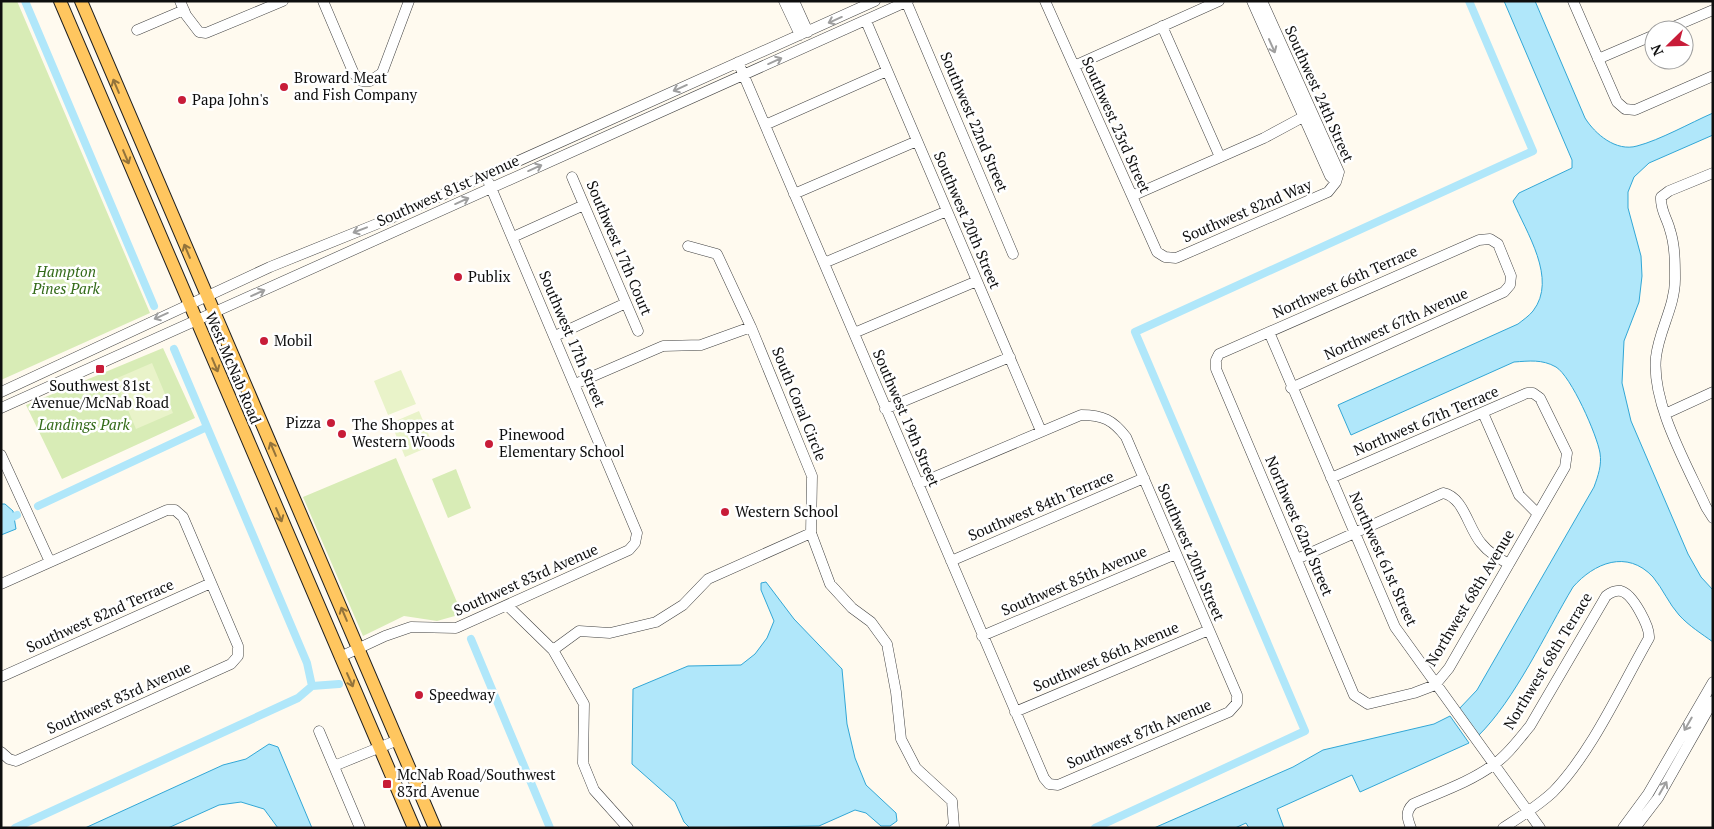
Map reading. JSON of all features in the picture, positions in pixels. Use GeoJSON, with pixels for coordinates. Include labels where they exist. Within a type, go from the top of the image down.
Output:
{"type":"FeatureCollection","features":[{"type":"Feature","properties":{"kind":"main road","name":"West McNab Road"},"geometry":{"type":"LineString","coordinates":[[60,1],[195,321],[414,828]]}},
{"type":"Feature","properties":{"kind":"main road","name":"West McNab Road"},"geometry":{"type":"LineString","coordinates":[[81,1],[435,828]]}},
{"type":"Feature","properties":{"kind":"main road"},"geometry":{"type":"LineString","coordinates":[[108,115],[126,107]]}},
{"type":"Feature","properties":{"kind":"street"},"geometry":{"type":"LineString","coordinates":[[137,30],[182,6],[199,32],[206,33],[283,1]]}},
{"type":"Feature","properties":{"kind":"street"},"geometry":{"type":"LineString","coordinates":[[323,1],[354,74],[362,81],[370,81],[382,73],[409,1]]}},
{"type":"Feature","properties":{"kind":"street"},"geometry":{"type":"LineString","coordinates":[[784,1],[804,34]]}},
{"type":"Feature","properties":{"kind":"street"},"geometry":{"type":"LineString","coordinates":[[794,1],[804,34]]}},
{"type":"Feature","properties":{"kind":"street"},"geometry":{"type":"LineString","coordinates":[[799,13],[800,1]]}},
{"type":"Feature","properties":{"kind":"street","name":"Southwest 81st Avenue"},"geometry":{"type":"LineString","coordinates":[[1,392],[188,304],[485,176],[876,1]]}},
{"type":"Feature","properties":{"kind":"street","name":"Southwest 81st Avenue"},"geometry":{"type":"LineString","coordinates":[[1,408],[907,1]]}},
{"type":"Feature","properties":{"kind":"street","name":"Southwest 22nd Street"},"geometry":{"type":"LineString","coordinates":[[907,1],[1013,254]]}},
{"type":"Feature","properties":{"kind":"street","name":"Southwest 23rd Street"},"geometry":{"type":"LineString","coordinates":[[1044,1],[1157,252],[1165,257]]}},
{"type":"Feature","properties":{"kind":"street"},"geometry":{"type":"LineString","coordinates":[[1074,66],[1219,1]]}},
{"type":"Feature","properties":{"kind":"street","name":"Southwest 24th Street"},"geometry":{"type":"LineString","coordinates":[[1252,1],[1330,176],[1336,182],[1339,172],[1262,1]]}},
{"type":"Feature","properties":{"kind":"street"},"geometry":{"type":"LineString","coordinates":[[1576,2],[1617,102],[1625,109],[1635,110],[1713,76]]}},
{"type":"Feature","properties":{"kind":"street"},"geometry":{"type":"LineString","coordinates":[[1690,20],[1713,10]]}},
{"type":"Feature","properties":{"kind":"street","name":"Southwest 20th Street"},"geometry":{"type":"LineString","coordinates":[[866,20],[1041,431],[1081,415],[1107,418],[1117,425],[1126,437],[1237,695],[1236,704]]}},
{"type":"Feature","properties":{"kind":"street"},"geometry":{"type":"LineString","coordinates":[[1162,26],[1220,158]]}},
{"type":"Feature","properties":{"kind":"street"},"geometry":{"type":"LineString","coordinates":[[1598,59],[1644,39]]}},
{"type":"Feature","properties":{"kind":"street","name":"Southwest 19th Street"},"geometry":{"type":"LineString","coordinates":[[738,62],[982,636],[1044,778],[1049,784]]}},
{"type":"Feature","properties":{"kind":"street"},"geometry":{"type":"LineString","coordinates":[[765,124],[887,71]]}},
{"type":"Feature","properties":{"kind":"street"},"geometry":{"type":"LineString","coordinates":[[1132,196],[1220,158],[1304,117]]}},
{"type":"Feature","properties":{"kind":"street"},"geometry":{"type":"LineString","coordinates":[[794,194],[917,141]]}},
{"type":"Feature","properties":{"kind":"street"},"geometry":{"type":"LineString","coordinates":[[1713,173],[1661,197],[1661,206],[1670,231],[1675,282],[1672,305],[1656,354],[1655,374],[1665,414],[1713,518]]}},
{"type":"Feature","properties":{"kind":"street","name":"Southwest 17th Street"},"geometry":{"type":"LineString","coordinates":[[485,176],[513,237],[637,533],[635,543]]}},
{"type":"Feature","properties":{"kind":"street","name":"Southwest 17th Court"},"geometry":{"type":"LineString","coordinates":[[572,177],[638,331]]}},
{"type":"Feature","properties":{"kind":"street","name":"Southwest 82nd Way"},"geometry":{"type":"LineString","coordinates":[[1165,257],[1176,258],[1328,192],[1336,182]]}},
{"type":"Feature","properties":{"kind":"street"},"geometry":{"type":"LineString","coordinates":[[513,237],[584,205]]}},
{"type":"Feature","properties":{"kind":"street"},"geometry":{"type":"LineString","coordinates":[[824,263],[947,211]]}},
{"type":"Feature","properties":{"kind":"street","name":"Northwest 66th Terrace"},"geometry":{"type":"LineString","coordinates":[[1216,360],[1219,354],[1479,240],[1490,239],[1498,244],[1512,276],[1510,285]]}},
{"type":"Feature","properties":{"kind":"street","name":"South Coral Circle"},"geometry":{"type":"LineString","coordinates":[[688,246],[717,254],[751,326],[812,476],[811,533],[830,584],[852,608],[871,622],[887,644],[896,692],[900,740],[916,768],[952,801],[953,827]]}},
{"type":"Feature","properties":{"kind":"street"},"geometry":{"type":"LineString","coordinates":[[854,333],[977,281]]}},
{"type":"Feature","properties":{"kind":"street","name":"Northwest 67th Avenue"},"geometry":{"type":"LineString","coordinates":[[1291,388],[1504,292],[1510,285]]}},
{"type":"Feature","properties":{"kind":"street"},"geometry":{"type":"LineString","coordinates":[[555,336],[626,303]]}},
{"type":"Feature","properties":{"kind":"street"},"geometry":{"type":"LineString","coordinates":[[575,384],[663,346],[701,345],[751,326]]}},
{"type":"Feature","properties":{"kind":"street","name":"Northwest 61st Street"},"geometry":{"type":"LineString","coordinates":[[1268,332],[1396,627],[1435,685],[1540,828]]}},
{"type":"Feature","properties":{"kind":"street"},"geometry":{"type":"LineString","coordinates":[[885,408],[1010,356]]}},
{"type":"Feature","properties":{"kind":"street","name":"Northwest 62nd Street"},"geometry":{"type":"LineString","coordinates":[[1216,360],[1216,369],[1354,695],[1361,701]]}},
{"type":"Feature","properties":{"kind":"street"},"geometry":{"type":"LineString","coordinates":[[1665,414],[1713,392]]}},
{"type":"Feature","properties":{"kind":"street","name":"Northwest 67th Terrace"},"geometry":{"type":"LineString","coordinates":[[1331,478],[1527,393],[1533,393],[1540,398],[1566,453],[1567,459]]}},
{"type":"Feature","properties":{"kind":"street"},"geometry":{"type":"LineString","coordinates":[[1483,413],[1519,495],[1537,513]]}},
{"type":"Feature","properties":{"kind":"street"},"geometry":{"type":"LineString","coordinates":[[918,484],[1041,431]]}},
{"type":"Feature","properties":{"kind":"street"},"geometry":{"type":"LineString","coordinates":[[1,455],[50,562]]}},
{"type":"Feature","properties":{"kind":"street","name":"Northwest 68th Avenue"},"geometry":{"type":"LineString","coordinates":[[1361,701],[1368,704],[1414,693],[1435,685],[1449,668],[1537,513],[1566,467],[1567,459]]}},
{"type":"Feature","properties":{"kind":"street","name":"Southwest 84th Terrace"},"geometry":{"type":"LineString","coordinates":[[951,561],[1144,478]]}},
{"type":"Feature","properties":{"kind":"street"},"geometry":{"type":"LineString","coordinates":[[1297,559],[1443,493],[1452,495],[1481,544],[1492,555],[1509,564]]}},
{"type":"Feature","properties":{"kind":"street"},"geometry":{"type":"LineString","coordinates":[[1,584],[168,510],[175,510],[183,517],[211,583]]}},
{"type":"Feature","properties":{"kind":"street"},"geometry":{"type":"LineString","coordinates":[[553,650],[579,630],[610,633],[656,622],[683,605],[708,579],[811,533]]}},
{"type":"Feature","properties":{"kind":"street","name":"Southwest 83rd Avenue"},"geometry":{"type":"LineString","coordinates":[[340,657],[411,627],[456,628],[629,550],[635,543]]}},
{"type":"Feature","properties":{"kind":"street","name":"Southwest 85th Avenue"},"geometry":{"type":"LineString","coordinates":[[982,636],[1176,554]]}},
{"type":"Feature","properties":{"kind":"street","name":"Southwest 83rd Avenue"},"geometry":{"type":"LineString","coordinates":[[5,756],[16,760],[231,664],[238,656],[238,646],[211,583]]}},
{"type":"Feature","properties":{"kind":"street","name":"Southwest 82nd Terrace"},"geometry":{"type":"LineString","coordinates":[[1,677],[211,583]]}},
{"type":"Feature","properties":{"kind":"street","name":"Northwest 68th Terrace"},"geometry":{"type":"LineString","coordinates":[[1411,828],[1407,816],[1408,809],[1413,804],[1494,765],[1517,742],[1530,726],[1606,596],[1613,592],[1621,591],[1628,595],[1649,630],[1649,638],[1586,748],[1552,792],[1528,812]]}},
{"type":"Feature","properties":{"kind":"street"},"geometry":{"type":"LineString","coordinates":[[508,605],[553,650],[584,704],[583,763],[594,790],[628,828]]}},
{"type":"Feature","properties":{"kind":"street","name":"Southwest 86th Avenue"},"geometry":{"type":"LineString","coordinates":[[1015,712],[1209,630]]}},
{"type":"Feature","properties":{"kind":"street"},"geometry":{"type":"LineString","coordinates":[[1623,828],[1648,794],[1713,682]]}},
{"type":"Feature","properties":{"kind":"street"},"geometry":{"type":"LineString","coordinates":[[1635,828],[1658,798],[1713,702]]}},
{"type":"Feature","properties":{"kind":"street","name":"Southwest 87th Avenue"},"geometry":{"type":"LineString","coordinates":[[1049,784],[1058,785],[1220,716],[1229,712],[1236,704]]}},
{"type":"Feature","properties":{"kind":"street"},"geometry":{"type":"LineString","coordinates":[[319,731],[360,828]]}},
{"type":"Feature","properties":{"kind":"street"},"geometry":{"type":"LineString","coordinates":[[334,766],[398,740]]}},
{"type":"Feature","properties":{"kind":"street"},"geometry":{"type":"LineString","coordinates":[[1503,828],[1528,812]]}},
{"type":"Feature","properties":{"kind":"green space","name":"Hampton Pines Park"},"geometry":{"type":"Polygon","coordinates":[[[1,1],[17,1],[150,313],[1,380],[1,1]]]}},
{"type":"Feature","properties":{"kind":"green space","name":"Landings Park"},"geometry":{"type":"Polygon","coordinates":[[[163,348],[195,418],[62,479],[26,405],[163,348]]]}},
{"type":"Feature","properties":{"kind":"green space"},"geometry":{"type":"Polygon","coordinates":[[[152,363],[173,413],[136,429],[115,379],[152,363]]]}},
{"type":"Feature","properties":{"kind":"green space"},"geometry":{"type":"Polygon","coordinates":[[[401,370],[416,404],[388,415],[374,381],[401,370]]]}},
{"type":"Feature","properties":{"kind":"green space"},"geometry":{"type":"Polygon","coordinates":[[[419,411],[433,445],[405,457],[391,423],[419,411]]]}},
{"type":"Feature","properties":{"kind":"green space"},"geometry":{"type":"Polygon","coordinates":[[[396,458],[462,614],[437,621],[404,616],[363,636],[303,497],[396,458]]]}},
{"type":"Feature","properties":{"kind":"green space"},"geometry":{"type":"Polygon","coordinates":[[[456,469],[471,508],[448,518],[432,479],[456,469]]]}},
{"type":"Feature","properties":{"kind":"water"},"geometry":{"type":"Polygon","coordinates":[[[1504,1],[1535,1],[1585,118],[1594,130],[1614,144],[1629,147],[1637,146],[1665,136],[1713,113],[1713,135],[1649,163],[1634,177],[1628,192],[1628,208],[1641,256],[1642,276],[1639,302],[1624,341],[1622,383],[1631,421],[1688,554],[1701,577],[1713,590],[1713,642],[1679,615],[1660,586],[1643,568],[1632,563],[1622,562],[1611,562],[1601,566],[1591,571],[1573,587],[1505,704],[1478,736],[1459,709],[1477,690],[1594,487],[1600,466],[1600,453],[1589,420],[1576,393],[1562,373],[1551,364],[1535,361],[1514,362],[1351,435],[1338,405],[1518,324],[1533,311],[1540,298],[1542,285],[1541,270],[1532,241],[1513,201],[1519,193],[1572,168],[1572,160],[1504,1]]]}},
{"type":"Feature","properties":{"kind":"water"},"geometry":{"type":"Polygon","coordinates":[[[1,504],[5,504],[13,511],[16,529],[1,535],[1,504]]]}},
{"type":"Feature","properties":{"kind":"water"},"geometry":{"type":"Polygon","coordinates":[[[766,582],[794,619],[842,669],[847,724],[855,758],[866,785],[896,813],[897,821],[890,826],[881,826],[866,813],[855,810],[819,826],[690,828],[684,822],[675,802],[632,764],[633,689],[688,666],[741,665],[755,654],[767,638],[774,621],[761,590],[761,583],[766,582]]]}},
{"type":"Feature","properties":{"kind":"water"},"geometry":{"type":"Polygon","coordinates":[[[1450,716],[1469,743],[1360,792],[1352,775],[1277,809],[1284,828],[1249,828],[1246,823],[1235,828],[1154,828],[1293,767],[1323,750],[1434,724],[1450,716]]]}},
{"type":"Feature","properties":{"kind":"water"},"geometry":{"type":"Polygon","coordinates":[[[269,744],[278,747],[312,828],[278,828],[264,809],[241,802],[219,805],[168,828],[85,828],[223,765],[246,759],[269,744]]]}},
{"type":"Feature","properties":{"kind":"waterway"},"geometry":{"type":"LineString","coordinates":[[25,1],[154,306]]}},
{"type":"Feature","properties":{"kind":"waterway"},"geometry":{"type":"LineString","coordinates":[[1095,828],[1305,731],[1135,332],[1533,151],[1469,1]]}},
{"type":"Feature","properties":{"kind":"waterway"},"geometry":{"type":"LineString","coordinates":[[15,828],[298,698],[312,686],[307,663],[174,349]]}},
{"type":"Feature","properties":{"kind":"waterway"},"geometry":{"type":"LineString","coordinates":[[38,506],[207,427]]}},
{"type":"Feature","properties":{"kind":"waterway"},"geometry":{"type":"LineString","coordinates":[[1,523],[17,515]]}},
{"type":"Feature","properties":{"kind":"waterway"},"geometry":{"type":"LineString","coordinates":[[471,639],[550,828]]}},
{"type":"Feature","properties":{"kind":"waterway"},"geometry":{"type":"LineString","coordinates":[[312,686],[339,684]]}},
{"type":"Feature","properties":{"kind":"place","name":"Broward Meat and Fish Company"},"geometry":{"type":"Point","coordinates":[284,87]}},
{"type":"Feature","properties":{"kind":"place","name":"Papa John's"},"geometry":{"type":"Point","coordinates":[182,100]}},
{"type":"Feature","properties":{"kind":"place","name":"Publix"},"geometry":{"type":"Point","coordinates":[458,277]}},
{"type":"Feature","properties":{"kind":"place","name":"Mobil"},"geometry":{"type":"Point","coordinates":[264,341]}},
{"type":"Feature","properties":{"kind":"place","name":"Southwest 81st Avenue/McNab Road"},"geometry":{"type":"Point","coordinates":[100,369]}},
{"type":"Feature","properties":{"kind":"place","name":"Pizza"},"geometry":{"type":"Point","coordinates":[331,423]}},
{"type":"Feature","properties":{"kind":"place","name":"The Shoppes at Western Woods"},"geometry":{"type":"Point","coordinates":[342,434]}},
{"type":"Feature","properties":{"kind":"place","name":"Pinewood Elementary School"},"geometry":{"type":"Point","coordinates":[489,444]}},
{"type":"Feature","properties":{"kind":"place","name":"Western School"},"geometry":{"type":"Point","coordinates":[725,512]}},
{"type":"Feature","properties":{"kind":"place","name":"Speedway"},"geometry":{"type":"Point","coordinates":[419,695]}},
{"type":"Feature","properties":{"kind":"place","name":"McNab Road/Southwest 83rd Avenue"},"geometry":{"type":"Point","coordinates":[387,784]}}]}
